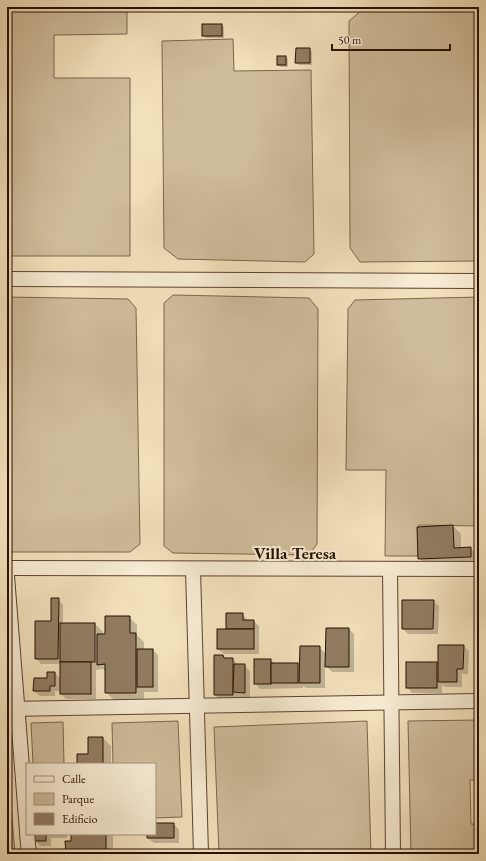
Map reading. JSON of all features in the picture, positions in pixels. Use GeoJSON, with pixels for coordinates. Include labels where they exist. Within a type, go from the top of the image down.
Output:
{"type":"FeatureCollection","features":[{"type":"Feature","properties":{"kind":"street"},"geometry":{"type":"LineString","coordinates":[[7,279],[479,281]]}},
{"type":"Feature","properties":{"kind":"street"},"geometry":{"type":"LineString","coordinates":[[7,568],[479,569]]}},
{"type":"Feature","properties":{"kind":"street"},"geometry":{"type":"LineString","coordinates":[[192,569],[201,854]]}},
{"type":"Feature","properties":{"kind":"street"},"geometry":{"type":"LineString","coordinates":[[390,569],[393,854]]}},
{"type":"Feature","properties":{"kind":"street"},"geometry":{"type":"LineString","coordinates":[[7,576],[12,709],[26,825]]}},
{"type":"Feature","properties":{"kind":"street"},"geometry":{"type":"LineString","coordinates":[[12,709],[479,701]]}},
{"type":"Feature","properties":{"kind":"street"},"geometry":{"type":"LineString","coordinates":[[27,835],[29,854]]}},
{"type":"Feature","properties":{"kind":"green space"},"geometry":{"type":"Polygon","coordinates":[[[7,7],[127,7],[127,34],[54,35],[54,78],[130,78],[130,256],[7,256],[7,7]]]}},
{"type":"Feature","properties":{"kind":"green space"},"geometry":{"type":"Polygon","coordinates":[[[363,9],[479,10],[479,261],[360,262],[350,248],[349,21],[363,9]]]}},
{"type":"Feature","properties":{"kind":"green space"},"geometry":{"type":"Polygon","coordinates":[[[233,39],[234,71],[311,70],[314,254],[305,262],[178,259],[164,248],[162,41],[233,39]]]}},
{"type":"Feature","properties":{"kind":"green space"},"geometry":{"type":"Polygon","coordinates":[[[173,295],[309,298],[318,309],[317,544],[309,555],[173,553],[164,546],[164,303],[173,295]]]}},
{"type":"Feature","properties":{"kind":"green space"},"geometry":{"type":"Polygon","coordinates":[[[7,297],[128,299],[136,308],[140,544],[130,552],[7,552],[7,297]]]}},
{"type":"Feature","properties":{"kind":"green space"},"geometry":{"type":"Polygon","coordinates":[[[479,297],[479,526],[419,525],[418,556],[385,556],[386,470],[346,470],[348,309],[355,300],[479,297]]]}},
{"type":"Feature","properties":{"kind":"green space"},"geometry":{"type":"Polygon","coordinates":[[[479,720],[479,780],[470,780],[471,824],[479,824],[479,854],[411,854],[408,721],[479,720]]]}},
{"type":"Feature","properties":{"kind":"green space"},"geometry":{"type":"Polygon","coordinates":[[[178,721],[182,817],[156,818],[156,763],[113,763],[112,723],[178,721]]]}},
{"type":"Feature","properties":{"kind":"green space"},"geometry":{"type":"Polygon","coordinates":[[[367,721],[371,854],[219,854],[214,727],[367,721]]]}},
{"type":"Feature","properties":{"kind":"green space"},"geometry":{"type":"Polygon","coordinates":[[[63,722],[64,763],[33,763],[31,723],[63,722]]]}},
{"type":"Feature","properties":{"kind":"green space"},"geometry":{"type":"Polygon","coordinates":[[[7,756],[15,854],[7,854],[7,756]]]}},
{"type":"Feature","properties":{"kind":"building"},"geometry":{"type":"Polygon","coordinates":[[[202,24],[222,24],[222,36],[202,36],[202,24]]]}},
{"type":"Feature","properties":{"kind":"building"},"geometry":{"type":"Polygon","coordinates":[[[296,48],[310,48],[310,63],[295,63],[296,48]]]}},
{"type":"Feature","properties":{"kind":"building"},"geometry":{"type":"Polygon","coordinates":[[[277,56],[286,56],[286,65],[277,65],[277,56]]]}},
{"type":"Feature","properties":{"kind":"building"},"geometry":{"type":"Polygon","coordinates":[[[453,525],[454,548],[471,547],[471,557],[418,559],[417,527],[453,525]]]}},
{"type":"Feature","properties":{"kind":"building"},"geometry":{"type":"Polygon","coordinates":[[[51,598],[59,598],[58,659],[35,659],[35,621],[51,621],[51,598]]]}},
{"type":"Feature","properties":{"kind":"building"},"geometry":{"type":"Polygon","coordinates":[[[402,600],[434,600],[433,629],[402,629],[402,600]]]}},
{"type":"Feature","properties":{"kind":"building"},"geometry":{"type":"Polygon","coordinates":[[[226,613],[243,613],[243,620],[254,620],[254,629],[226,629],[226,613]]]}},
{"type":"Feature","properties":{"kind":"building"},"geometry":{"type":"Polygon","coordinates":[[[105,616],[130,616],[130,633],[136,633],[136,693],[105,693],[105,664],[97,665],[97,634],[105,634],[105,616]]]}},
{"type":"Feature","properties":{"kind":"building"},"geometry":{"type":"Polygon","coordinates":[[[60,623],[95,623],[95,662],[60,662],[60,623]]]}},
{"type":"Feature","properties":{"kind":"building"},"geometry":{"type":"Polygon","coordinates":[[[326,628],[349,628],[349,667],[325,667],[326,628]]]}},
{"type":"Feature","properties":{"kind":"building"},"geometry":{"type":"Polygon","coordinates":[[[217,629],[254,629],[254,649],[217,649],[217,629]]]}},
{"type":"Feature","properties":{"kind":"building"},"geometry":{"type":"Polygon","coordinates":[[[438,645],[464,645],[463,669],[457,669],[457,682],[438,682],[438,645]]]}},
{"type":"Feature","properties":{"kind":"building"},"geometry":{"type":"Polygon","coordinates":[[[300,646],[320,646],[320,683],[299,683],[300,646]]]}},
{"type":"Feature","properties":{"kind":"building"},"geometry":{"type":"Polygon","coordinates":[[[137,649],[153,649],[153,687],[137,687],[137,649]]]}},
{"type":"Feature","properties":{"kind":"building"},"geometry":{"type":"Polygon","coordinates":[[[214,655],[223,655],[224,658],[233,658],[233,695],[214,695],[214,655]]]}},
{"type":"Feature","properties":{"kind":"building"},"geometry":{"type":"Polygon","coordinates":[[[254,659],[271,659],[271,684],[254,684],[254,659]]]}},
{"type":"Feature","properties":{"kind":"building"},"geometry":{"type":"Polygon","coordinates":[[[60,662],[91,662],[91,694],[60,694],[60,662]]]}},
{"type":"Feature","properties":{"kind":"building"},"geometry":{"type":"Polygon","coordinates":[[[406,662],[437,662],[437,688],[406,688],[406,662]]]}},
{"type":"Feature","properties":{"kind":"building"},"geometry":{"type":"Polygon","coordinates":[[[271,663],[298,663],[298,683],[271,683],[271,663]]]}},
{"type":"Feature","properties":{"kind":"building"},"geometry":{"type":"Polygon","coordinates":[[[234,664],[245,664],[245,693],[233,692],[234,664]]]}},
{"type":"Feature","properties":{"kind":"building"},"geometry":{"type":"Polygon","coordinates":[[[47,672],[55,672],[55,686],[50,686],[50,691],[33,691],[34,678],[47,678],[47,672]]]}},
{"type":"Feature","properties":{"kind":"building"},"geometry":{"type":"Polygon","coordinates":[[[88,737],[103,737],[103,763],[77,763],[77,754],[88,754],[88,737]]]}},
{"type":"Feature","properties":{"kind":"building"},"geometry":{"type":"Polygon","coordinates":[[[475,786],[479,786],[479,815],[475,815],[475,786]]]}},
{"type":"Feature","properties":{"kind":"building"},"geometry":{"type":"Polygon","coordinates":[[[156,823],[174,823],[174,838],[147,838],[147,835],[156,835],[156,823]]]}},
{"type":"Feature","properties":{"kind":"building"},"geometry":{"type":"Polygon","coordinates":[[[33,835],[46,835],[46,841],[34,841],[33,835]]]}},
{"type":"Feature","properties":{"kind":"building"},"geometry":{"type":"Polygon","coordinates":[[[71,835],[106,835],[106,854],[66,854],[65,841],[71,841],[71,835]]]}},
{"type":"Feature","properties":{"kind":"district","name":"Villa Teresa"},"geometry":{"type":"Point","coordinates":[295,553]}}]}
